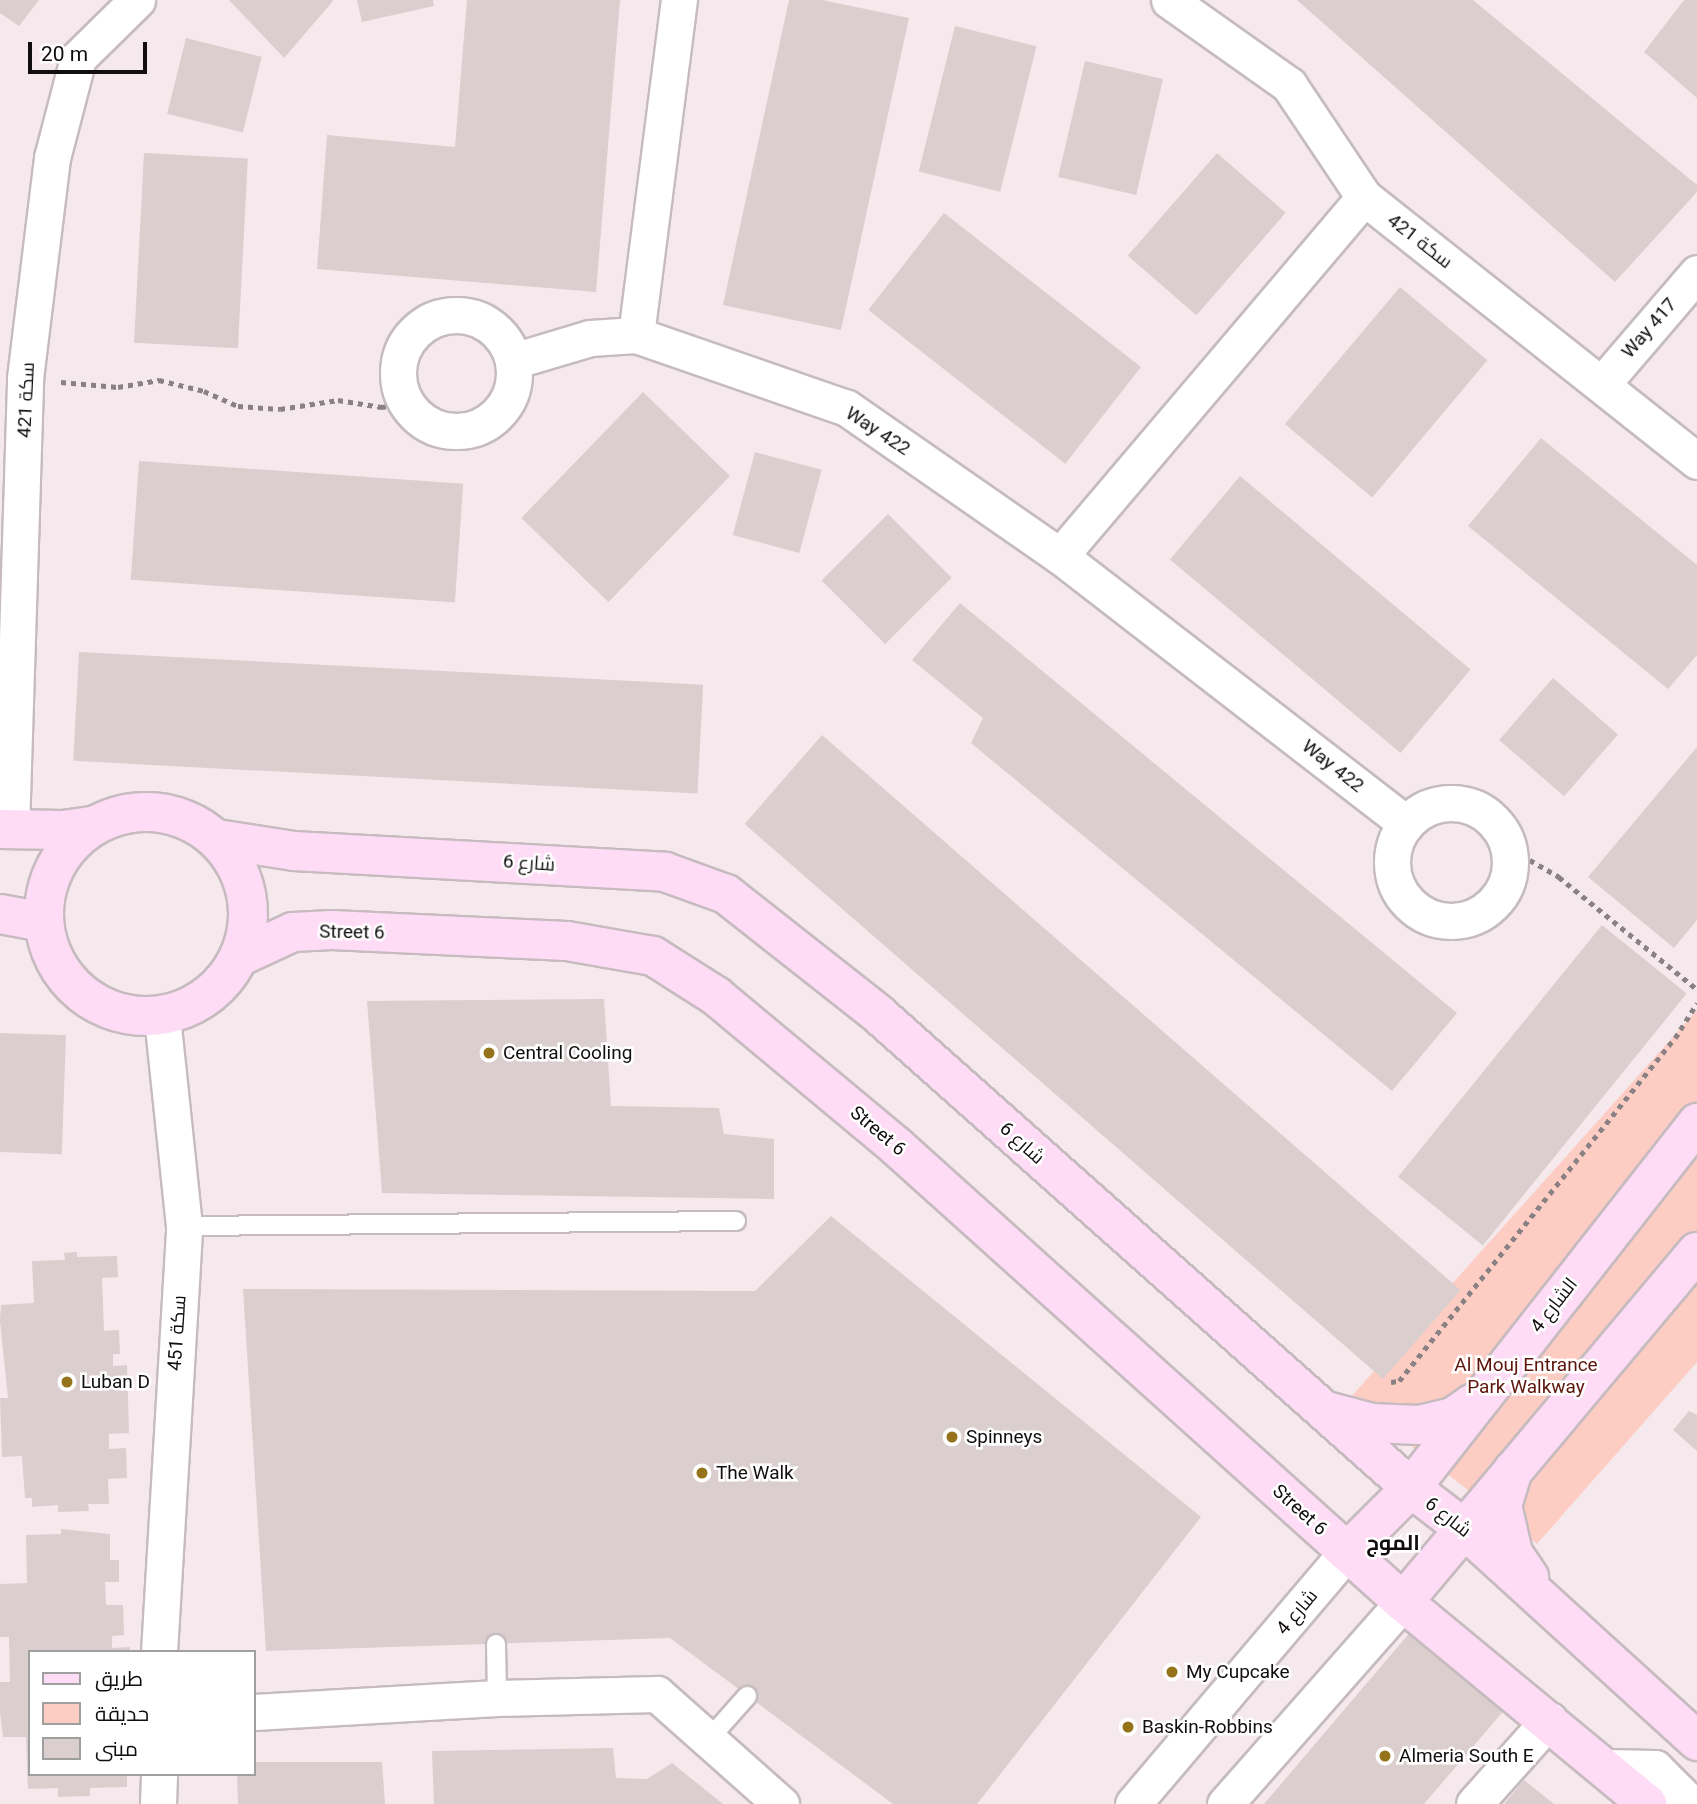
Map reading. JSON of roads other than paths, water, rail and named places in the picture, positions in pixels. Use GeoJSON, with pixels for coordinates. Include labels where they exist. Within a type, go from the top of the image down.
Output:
{"type":"FeatureCollection","features":[{"type":"Feature","properties":{"kind":"street","name":"سكة 421"},"geometry":{"type":"LineString","coordinates":[[6,829],[13,378],[52,158],[78,58],[137,0]]}},
{"type":"Feature","properties":{"kind":"street"},"geometry":{"type":"LineString","coordinates":[[636,335],[679,0]]}},
{"type":"Feature","properties":{"kind":"street","name":"سكة 421"},"geometry":{"type":"LineString","coordinates":[[1169,0],[1289,85],[1364,197],[1697,461]]}},
{"type":"Feature","properties":{"kind":"street"},"geometry":{"type":"LineString","coordinates":[[1060,556],[1364,197]]}},
{"type":"Feature","properties":{"kind":"street","name":"Way 417"},"geometry":{"type":"LineString","coordinates":[[1602,384],[1697,273]]}},
{"type":"Feature","properties":{"kind":"street"},"geometry":{"type":"LineString","coordinates":[[464,315],[481,320],[507,344],[513,361],[514,378],[501,411],[471,430],[434,428],[406,404],[398,368],[413,333],[428,322],[464,315]]}},
{"type":"Feature","properties":{"kind":"street","name":"Way 422"},"geometry":{"type":"LineString","coordinates":[[513,361],[590,338],[636,335],[847,408],[1060,556],[1406,823]]}},
{"type":"Feature","properties":{"kind":"street"},"geometry":{"type":"LineString","coordinates":[[1461,803],[1496,822],[1511,858],[1501,896],[1487,910],[1451,922],[1432,919],[1415,910],[1394,878],[1395,840],[1406,823],[1431,806],[1461,803]]}},
{"type":"Feature","properties":{"kind":"street"},"geometry":{"type":"LineString","coordinates":[[156,811],[189,820],[217,839],[236,863],[248,894],[249,925],[240,956],[209,995],[187,1009],[162,1015],[133,1015],[106,1008],[82,994],[63,974],[49,949],[43,922],[45,893],[54,866],[71,843],[93,826],[123,813],[156,811]]}},
{"type":"Feature","properties":{"kind":"street"},"geometry":{"type":"LineString","coordinates":[[6,829],[93,826]]}},
{"type":"Feature","properties":{"kind":"street","name":"شارع 6"},"geometry":{"type":"LineString","coordinates":[[217,839],[294,851],[665,872],[726,894],[877,1013],[1411,1488],[1462,1527],[1541,1597],[1697,1741]]}},
{"type":"Feature","properties":{"kind":"street"},"geometry":{"type":"LineString","coordinates":[[0,914],[43,922]]}},
{"type":"Feature","properties":{"kind":"street","name":"Street 6"},"geometry":{"type":"LineString","coordinates":[[240,956],[293,932],[332,929],[567,941],[653,956],[716,996],[896,1146],[1403,1602]]}},
{"type":"Feature","properties":{"kind":"street","name":"سكة 451"},"geometry":{"type":"LineString","coordinates":[[159,1650],[184,1226],[162,1015]]}},
{"type":"Feature","properties":{"kind":"street","name":"الشارع 4"},"geometry":{"type":"LineString","coordinates":[[1411,1488],[1697,1123]]}},
{"type":"Feature","properties":{"kind":"street"},"geometry":{"type":"LineString","coordinates":[[1225,1804],[1403,1602],[1462,1527],[1697,1252]]}},
{"type":"Feature","properties":{"kind":"street"},"geometry":{"type":"LineString","coordinates":[[1324,1410],[1372,1423],[1419,1425],[1453,1416],[1480,1398]]}},
{"type":"Feature","properties":{"kind":"street"},"geometry":{"type":"LineString","coordinates":[[1514,1468],[1502,1505],[1507,1534],[1541,1597]]}},
{"type":"Feature","properties":{"kind":"street","name":"شارع 4"},"geometry":{"type":"LineString","coordinates":[[1133,1804],[1347,1552],[1411,1488]]}},
{"type":"Feature","properties":{"kind":"street"},"geometry":{"type":"LineString","coordinates":[[1403,1602],[1549,1720],[1647,1804]]}},
{"type":"Feature","properties":{"kind":"street"},"geometry":{"type":"LineString","coordinates":[[256,1712],[497,1698],[657,1694],[781,1804]]}},
{"type":"Feature","properties":{"kind":"street"},"geometry":{"type":"LineString","coordinates":[[1474,1804],[1549,1720]]}},
{"type":"Feature","properties":{"kind":"street"},"geometry":{"type":"LineString","coordinates":[[1604,1767],[1655,1768],[1691,1804]]}},
{"type":"Feature","properties":{"kind":"street"},"geometry":{"type":"LineString","coordinates":[[159,1776],[159,1804]]}},
{"type":"Feature","properties":{"kind":"lane"},"geometry":{"type":"LineString","coordinates":[[184,1226],[736,1221]]}},
{"type":"Feature","properties":{"kind":"lane"},"geometry":{"type":"LineString","coordinates":[[496,1644],[497,1698]]}},
{"type":"Feature","properties":{"kind":"lane"},"geometry":{"type":"LineString","coordinates":[[708,1740],[747,1696]]}},
{"type":"Feature","properties":{"kind":"place","name":"Central Cooling"},"geometry":{"type":"Point","coordinates":[489,1053]}},
{"type":"Feature","properties":{"kind":"place","name":"Luban D"},"geometry":{"type":"Point","coordinates":[67,1382]}},
{"type":"Feature","properties":{"kind":"place","name":"Spinneys"},"geometry":{"type":"Point","coordinates":[952,1437]}},
{"type":"Feature","properties":{"kind":"place","name":"The Walk"},"geometry":{"type":"Point","coordinates":[702,1473]}},
{"type":"Feature","properties":{"kind":"place","name":"My Cupcake"},"geometry":{"type":"Point","coordinates":[1172,1672]}},
{"type":"Feature","properties":{"kind":"place","name":"Baskin-Robbins"},"geometry":{"type":"Point","coordinates":[1128,1727]}},
{"type":"Feature","properties":{"kind":"place","name":"Almeria South E"},"geometry":{"type":"Point","coordinates":[1385,1756]}},
{"type":"Feature","properties":{"kind":"district","name":"الموج"},"geometry":{"type":"Point","coordinates":[1393,1543]}},
{"type":"Feature","properties":{"kind":"park label","name":"Al Mouj Entrance Park Walkway"},"geometry":{"type":"Point","coordinates":[1526,1376]}}]}
